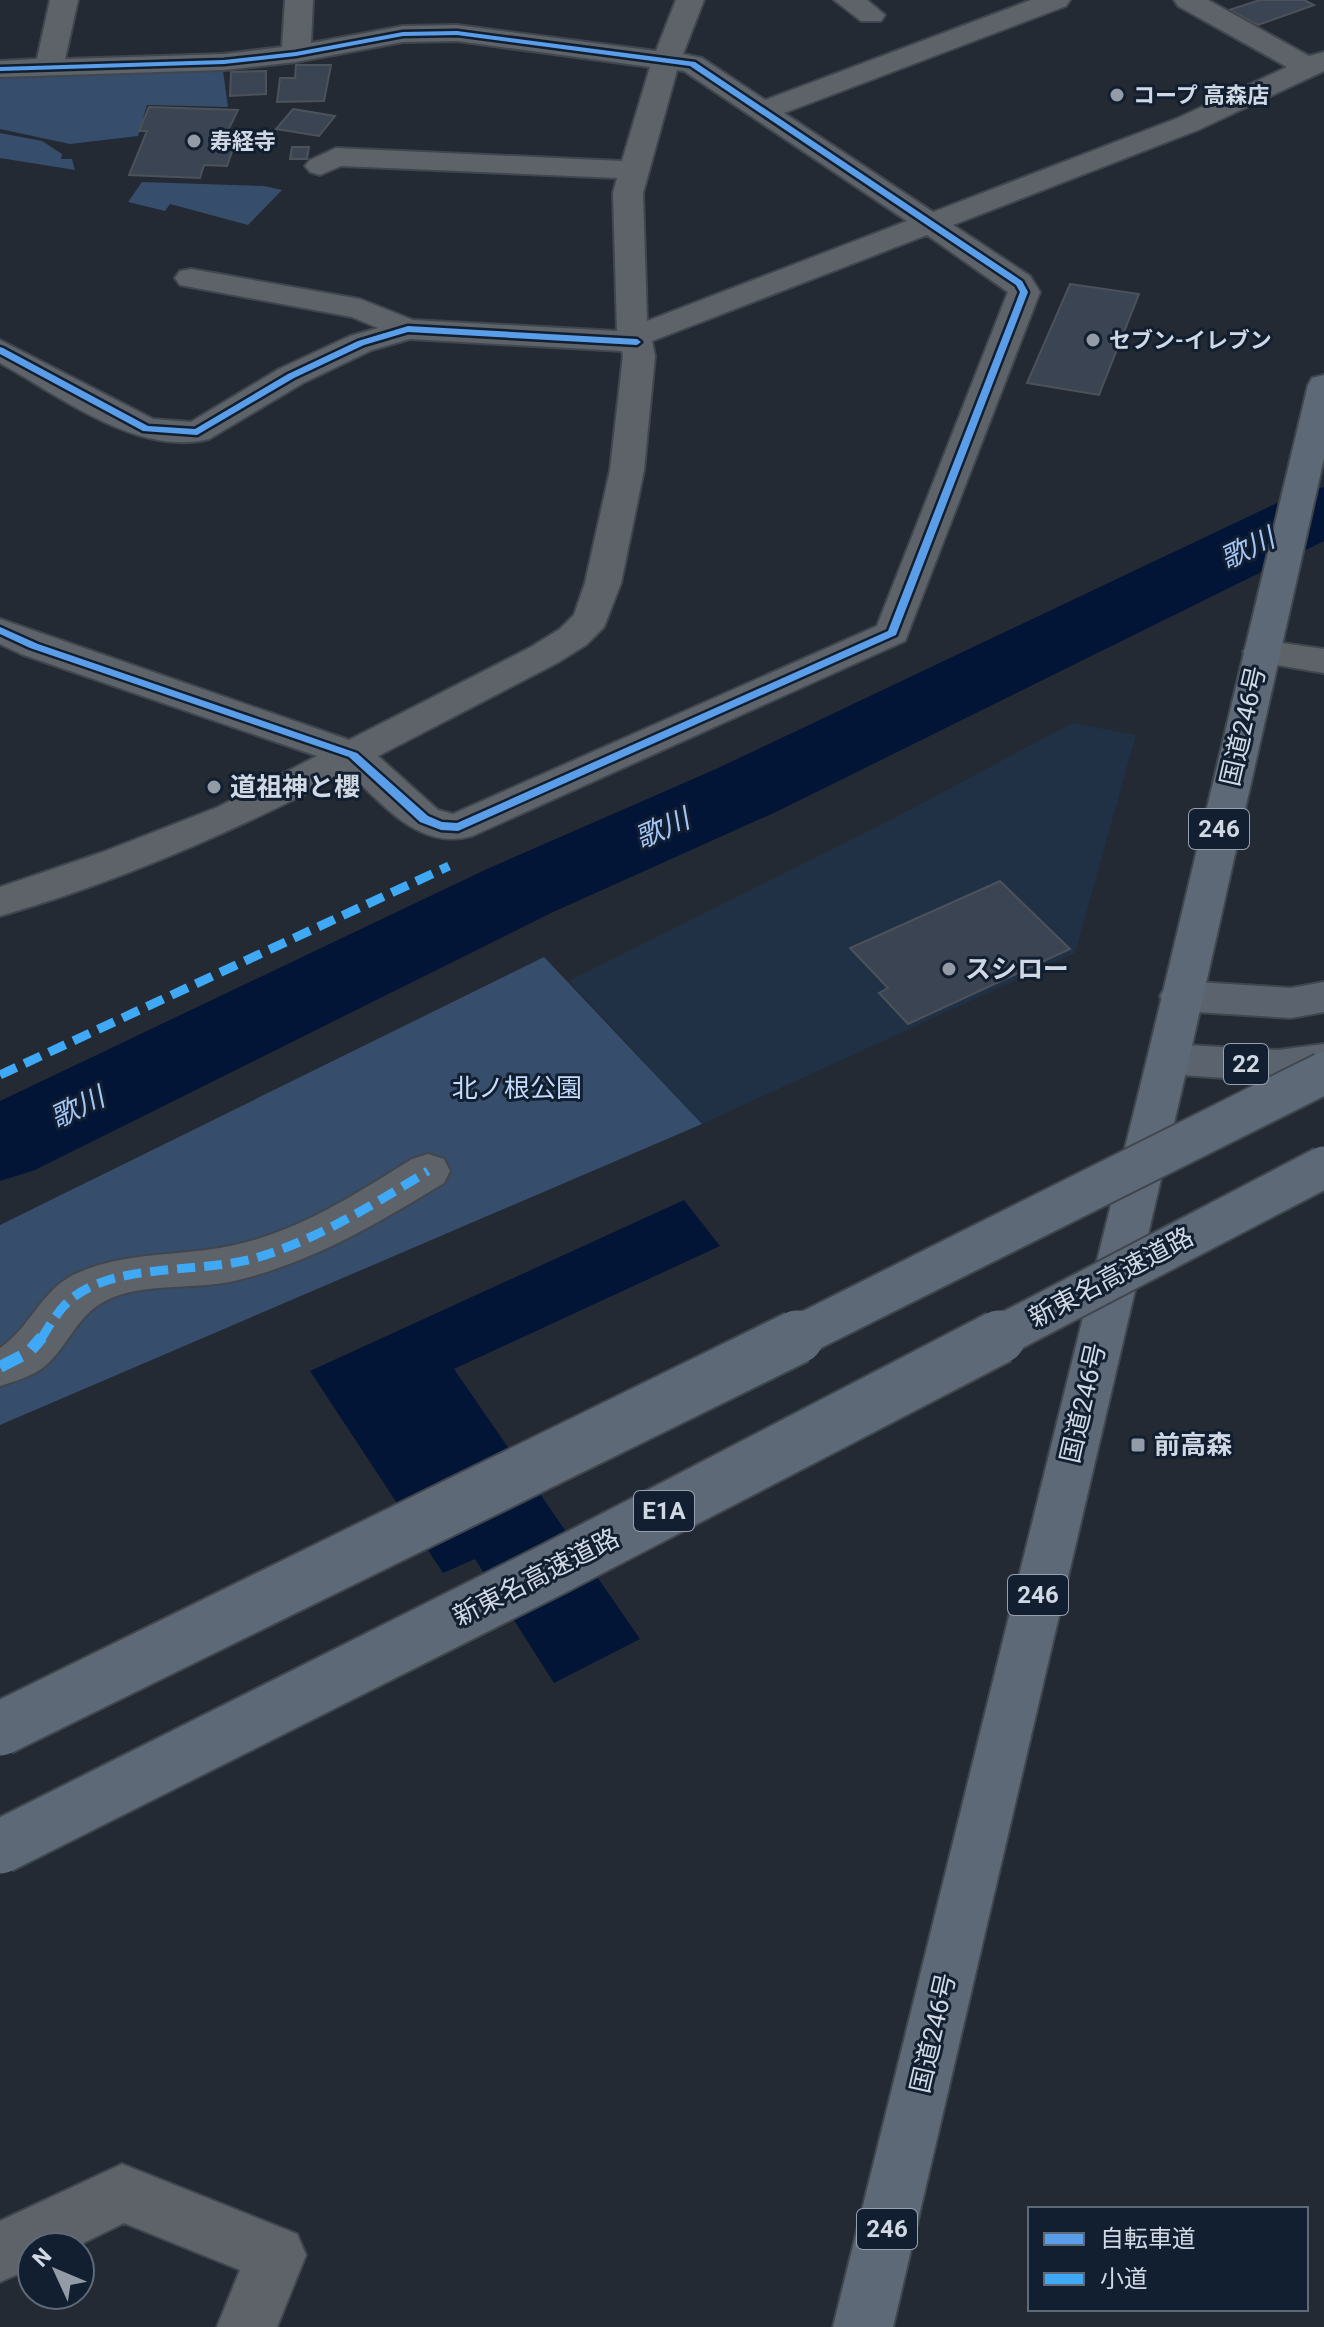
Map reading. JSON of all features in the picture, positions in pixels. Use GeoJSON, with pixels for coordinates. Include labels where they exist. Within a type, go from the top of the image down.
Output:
{"type":"FeatureCollection","features":[{"type":"Feature","properties":{"kind":"highway","name":"国道246号"},"geometry":{"type":"LineString","coordinates":[[863,2327],[1168,1059],[1324,385]]}},
{"type":"Feature","properties":{"kind":"highway"},"geometry":{"type":"LineString","coordinates":[[0,1729],[515,1478],[1324,1073]]}},
{"type":"Feature","properties":{"kind":"highway","name":"新東名高速道路"},"geometry":{"type":"LineString","coordinates":[[0,1847],[555,1568],[1324,1167]]}},
{"type":"Feature","properties":{"kind":"main road"},"geometry":{"type":"LineString","coordinates":[[1181,996],[1291,1003],[1324,997]]}},
{"type":"Feature","properties":{"kind":"main road","name":"22"},"geometry":{"type":"LineString","coordinates":[[1168,1059],[1278,1066],[1324,1059]]}},
{"type":"Feature","properties":{"kind":"street"},"geometry":{"type":"LineString","coordinates":[[49,67],[64,0]]}},
{"type":"Feature","properties":{"kind":"street"},"geometry":{"type":"LineString","coordinates":[[296,54],[299,0]]}},
{"type":"Feature","properties":{"kind":"street"},"geometry":{"type":"LineString","coordinates":[[0,902],[117,862],[232,816],[544,655],[573,637],[591,619],[603,583],[627,470],[639,356],[631,322],[628,193],[666,60],[690,0]]}},
{"type":"Feature","properties":{"kind":"street"},"geometry":{"type":"LineString","coordinates":[[763,111],[1056,0]]}},
{"type":"Feature","properties":{"kind":"street"},"geometry":{"type":"LineString","coordinates":[[1188,0],[1315,63]]}},
{"type":"Feature","properties":{"kind":"street"},"geometry":{"type":"LineString","coordinates":[[0,69],[141,67],[296,54],[403,34],[457,33],[692,64],[1019,283],[1024,292],[892,633],[458,827],[441,826],[424,819],[353,755],[48,651],[0,630]]}},
{"type":"Feature","properties":{"kind":"street"},"geometry":{"type":"LineString","coordinates":[[0,350],[146,429],[197,432],[291,376],[361,343],[408,329],[637,339],[1188,124],[1315,63]]}},
{"type":"Feature","properties":{"kind":"street"},"geometry":{"type":"LineString","coordinates":[[320,166],[336,157],[634,170]]}},
{"type":"Feature","properties":{"kind":"street"},"geometry":{"type":"LineString","coordinates":[[191,278],[217,293],[360,309],[408,329]]}},
{"type":"Feature","properties":{"kind":"street"},"geometry":{"type":"LineString","coordinates":[[1261,652],[1324,661]]}},
{"type":"Feature","properties":{"kind":"street"},"geometry":{"type":"LineString","coordinates":[[0,1367],[30,1354],[55,1312],[93,1286],[231,1263],[290,1246],[341,1224],[428,1171]]}},
{"type":"Feature","properties":{"kind":"street"},"geometry":{"type":"LineString","coordinates":[[0,2252],[122,2193],[276,2255],[247,2327]]}},
{"type":"Feature","properties":{"kind":"shaded area"},"geometry":{"type":"Polygon","coordinates":[[[1072,723],[1136,735],[1075,953],[702,1124],[569,981],[887,822],[1072,723]]]}},
{"type":"Feature","properties":{"kind":"shaded area"},"geometry":{"type":"Polygon","coordinates":[[[684,1200],[720,1246],[454,1369],[640,1639],[554,1683],[475,1559],[443,1573],[310,1371],[684,1200]]]}},
{"type":"Feature","properties":{"kind":"green space"},"geometry":{"type":"Polygon","coordinates":[[[223,71],[228,107],[147,105],[138,136],[70,144],[0,129],[0,75],[223,71]]]}},
{"type":"Feature","properties":{"kind":"green space"},"geometry":{"type":"Polygon","coordinates":[[[0,133],[42,141],[62,154],[61,159],[72,159],[75,170],[0,158],[0,133]]]}},
{"type":"Feature","properties":{"kind":"green space"},"geometry":{"type":"Polygon","coordinates":[[[142,182],[264,186],[282,190],[248,225],[170,204],[165,211],[128,202],[142,182]]]}},
{"type":"Feature","properties":{"kind":"green space","name":"北ノ根公園"},"geometry":{"type":"Polygon","coordinates":[[[544,957],[702,1124],[0,1425],[0,1225],[544,957]]]}},
{"type":"Feature","properties":{"kind":"building"},"geometry":{"type":"Polygon","coordinates":[[[1260,0],[1304,0],[1314,5],[1258,25],[1229,10],[1260,0]]]}},
{"type":"Feature","properties":{"kind":"building"},"geometry":{"type":"Polygon","coordinates":[[[296,65],[331,65],[324,101],[277,102],[280,78],[295,78],[296,65]]]}},
{"type":"Feature","properties":{"kind":"building"},"geometry":{"type":"Polygon","coordinates":[[[266,71],[266,94],[230,96],[231,72],[266,71]]]}},
{"type":"Feature","properties":{"kind":"building"},"geometry":{"type":"Polygon","coordinates":[[[149,107],[238,110],[221,145],[234,146],[227,166],[204,165],[200,178],[129,175],[147,131],[139,131],[149,107]]]}},
{"type":"Feature","properties":{"kind":"building"},"geometry":{"type":"Polygon","coordinates":[[[293,109],[335,116],[319,136],[276,129],[293,109]]]}},
{"type":"Feature","properties":{"kind":"building"},"geometry":{"type":"Polygon","coordinates":[[[292,147],[309,147],[307,159],[290,159],[292,147]]]}},
{"type":"Feature","properties":{"kind":"building"},"geometry":{"type":"Polygon","coordinates":[[[1070,284],[1139,294],[1099,395],[1027,383],[1070,284]]]}},
{"type":"Feature","properties":{"kind":"building","name":"スシロー"},"geometry":{"type":"Polygon","coordinates":[[[1000,881],[1070,949],[908,1024],[879,993],[888,988],[850,948],[1000,881]]]}},
{"type":"Feature","properties":{"kind":"waterway","name":"歌川"},"geometry":{"type":"LineString","coordinates":[[0,1144],[519,891],[747,790],[1324,511]]}},
{"type":"Feature","properties":{"kind":"marked path"},"geometry":{"type":"LineString","coordinates":[[0,1075],[449,866]]}},
{"type":"Feature","properties":{"kind":"marked path"},"geometry":{"type":"LineString","coordinates":[[0,1367],[17,1361],[29,1352],[64,1306],[93,1286],[124,1277],[215,1267],[258,1257],[309,1238],[428,1171]]}},
{"type":"Feature","properties":{"kind":"cycle path"},"geometry":{"type":"LineString","coordinates":[[0,69],[224,62],[296,54],[403,34],[457,33],[692,64],[1019,283],[1024,292],[892,633],[458,827],[441,826],[424,819],[353,755],[34,646],[0,630]]}},
{"type":"Feature","properties":{"kind":"cycle path"},"geometry":{"type":"LineString","coordinates":[[0,350],[146,429],[197,432],[291,376],[361,343],[408,329],[637,342]]}},
{"type":"Feature","properties":{"kind":"place","name":"コープ 高森店"},"geometry":{"type":"Point","coordinates":[1117,95]}},
{"type":"Feature","properties":{"kind":"place","name":"寿経寺"},"geometry":{"type":"Point","coordinates":[194,141]}},
{"type":"Feature","properties":{"kind":"place","name":"セブン-イレブン"},"geometry":{"type":"Point","coordinates":[1093,340]}},
{"type":"Feature","properties":{"kind":"place","name":"道祖神と櫻"},"geometry":{"type":"Point","coordinates":[214,787]}},
{"type":"Feature","properties":{"kind":"place","name":"スシロー"},"geometry":{"type":"Point","coordinates":[949,969]}},
{"type":"Feature","properties":{"kind":"place","name":"前高森"},"geometry":{"type":"Point","coordinates":[1138,1445]}}]}
